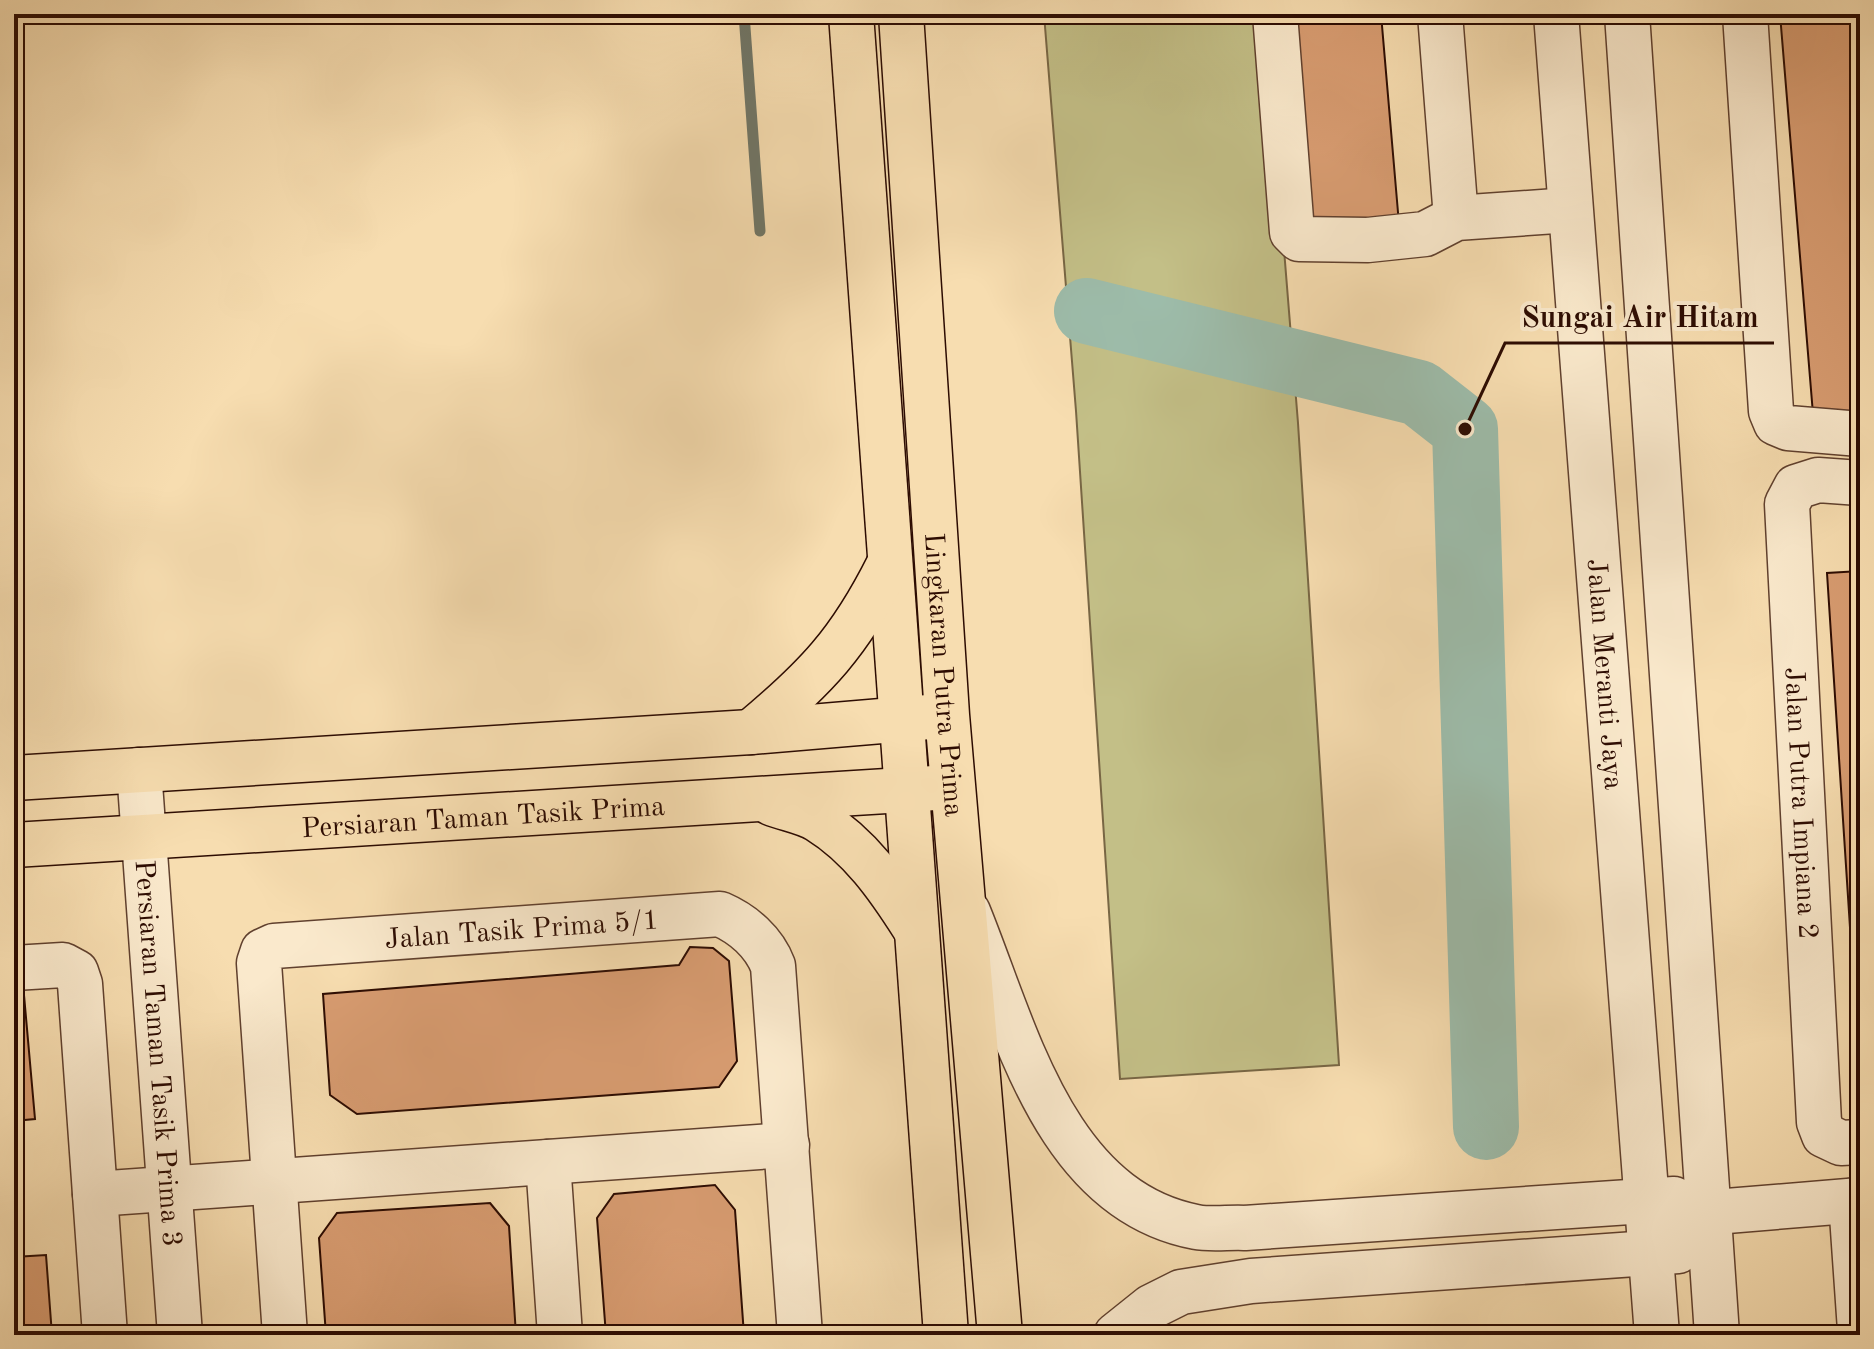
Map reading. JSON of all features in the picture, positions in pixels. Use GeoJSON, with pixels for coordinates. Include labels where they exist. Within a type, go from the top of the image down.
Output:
{"type":"FeatureCollection","features":[{"type":"Feature","properties":{"kind":"main road","name":"Lingkaran Putra Prima"},"geometry":{"type":"LineString","coordinates":[[851,14],[946,1335]]}},
{"type":"Feature","properties":{"kind":"main road","name":"Lingkaran Putra Prima"},"geometry":{"type":"LineString","coordinates":[[901,14],[947,715],[1000,1335]]}},
{"type":"Feature","properties":{"kind":"main road"},"geometry":{"type":"LineString","coordinates":[[751,732],[796,695],[835,653],[862,617],[889,564]]}},
{"type":"Feature","properties":{"kind":"main road"},"geometry":{"type":"LineString","coordinates":[[14,778],[751,732],[947,715]]}},
{"type":"Feature","properties":{"kind":"main road","name":"Persiaran Taman Tasik Prima"},"geometry":{"type":"LineString","coordinates":[[14,845],[953,787]]}},
{"type":"Feature","properties":{"kind":"main road"},"geometry":{"type":"LineString","coordinates":[[756,798],[817,819],[854,847],[890,890],[915,929]]}},
{"type":"Feature","properties":{"kind":"street"},"geometry":{"type":"LineString","coordinates":[[1275,14],[1292,232],[1299,239],[1368,240],[1425,234],[1456,218],[1570,210]]}},
{"type":"Feature","properties":{"kind":"street"},"geometry":{"type":"LineString","coordinates":[[1440,14],[1456,218]]}},
{"type":"Feature","properties":{"kind":"street","name":"Jalan Meranti Jaya"},"geometry":{"type":"LineString","coordinates":[[1556,14],[1657,1335]]}},
{"type":"Feature","properties":{"kind":"street"},"geometry":{"type":"LineString","coordinates":[[1627,14],[1649,294],[1673,724],[1717,1335]]}},
{"type":"Feature","properties":{"kind":"street"},"geometry":{"type":"LineString","coordinates":[[1745,14],[1771,411],[1776,423],[1788,428],[1860,434]]}},
{"type":"Feature","properties":{"kind":"street","name":"Jalan Putra Impiana 2"},"geometry":{"type":"LineString","coordinates":[[1860,483],[1818,480],[1796,487],[1787,504],[1819,1122],[1824,1135],[1841,1143],[1860,1142]]}},
{"type":"Feature","properties":{"kind":"street","name":"Persiaran Taman Tasik Prima 3"},"geometry":{"type":"LineString","coordinates":[[139,770],[180,1335]]}},
{"type":"Feature","properties":{"kind":"street"},"geometry":{"type":"LineString","coordinates":[[962,899],[1052,1116],[1089,1168],[1139,1206],[1197,1227],[1649,1224]]}},
{"type":"Feature","properties":{"kind":"street","name":"Jalan Tasik Prima 5/1"},"geometry":{"type":"LineString","coordinates":[[285,1335],[259,963],[263,951],[274,946],[720,914],[734,920],[767,949],[773,966],[800,1335]]}},
{"type":"Feature","properties":{"kind":"street"},"geometry":{"type":"LineString","coordinates":[[14,968],[63,965],[76,972],[80,984],[105,1335]]}},
{"type":"Feature","properties":{"kind":"street"},"geometry":{"type":"LineString","coordinates":[[95,1194],[787,1145]]}},
{"type":"Feature","properties":{"kind":"street"},"geometry":{"type":"LineString","coordinates":[[548,1162],[560,1335]]}},
{"type":"Feature","properties":{"kind":"street"},"geometry":{"type":"LineString","coordinates":[[1116,1335],[1151,1307],[1181,1292],[1649,1224],[1856,1201],[1860,1330]]}},
{"type":"Feature","properties":{"kind":"shaded area"},"geometry":{"type":"Polygon","coordinates":[[[1044,14],[1265,14],[1298,423],[1339,1065],[1120,1079],[1076,411],[1044,14]]]}},
{"type":"Feature","properties":{"kind":"building"},"geometry":{"type":"Polygon","coordinates":[[[1285,14],[1381,14],[1399,224],[1302,232],[1285,14]]]}},
{"type":"Feature","properties":{"kind":"building"},"geometry":{"type":"Polygon","coordinates":[[[1780,14],[1860,14],[1860,410],[1813,414],[1780,14]]]}},
{"type":"Feature","properties":{"kind":"building"},"geometry":{"type":"Polygon","coordinates":[[[1860,571],[1860,1020],[1856,1020],[1827,573],[1860,571]]]}},
{"type":"Feature","properties":{"kind":"building"},"geometry":{"type":"Polygon","coordinates":[[[690,947],[713,948],[729,961],[737,1061],[719,1087],[357,1114],[330,1095],[323,994],[679,965],[690,947]]]}},
{"type":"Feature","properties":{"kind":"building"},"geometry":{"type":"Polygon","coordinates":[[[24,995],[35,1119],[14,1121],[14,996],[24,995]]]}},
{"type":"Feature","properties":{"kind":"building"},"geometry":{"type":"Polygon","coordinates":[[[715,1185],[735,1210],[744,1335],[606,1335],[597,1218],[614,1194],[715,1185]]]}},
{"type":"Feature","properties":{"kind":"building"},"geometry":{"type":"Polygon","coordinates":[[[490,1203],[509,1226],[516,1335],[326,1335],[319,1238],[337,1213],[490,1203]]]}},
{"type":"Feature","properties":{"kind":"building"},"geometry":{"type":"Polygon","coordinates":[[[46,1255],[52,1335],[14,1335],[14,1257],[46,1255]]]}},
{"type":"Feature","properties":{"kind":"waterway"},"geometry":{"type":"LineString","coordinates":[[744,14],[760,231]]}},
{"type":"Feature","properties":{"kind":"waterway"},"geometry":{"type":"LineString","coordinates":[[1087,311],[1419,393],[1465,429],[1486,1127]]}},
{"type":"Feature","properties":{"kind":"place","name":"Sungai Air Hitam"},"geometry":{"type":"Point","coordinates":[1465,429]}}]}
